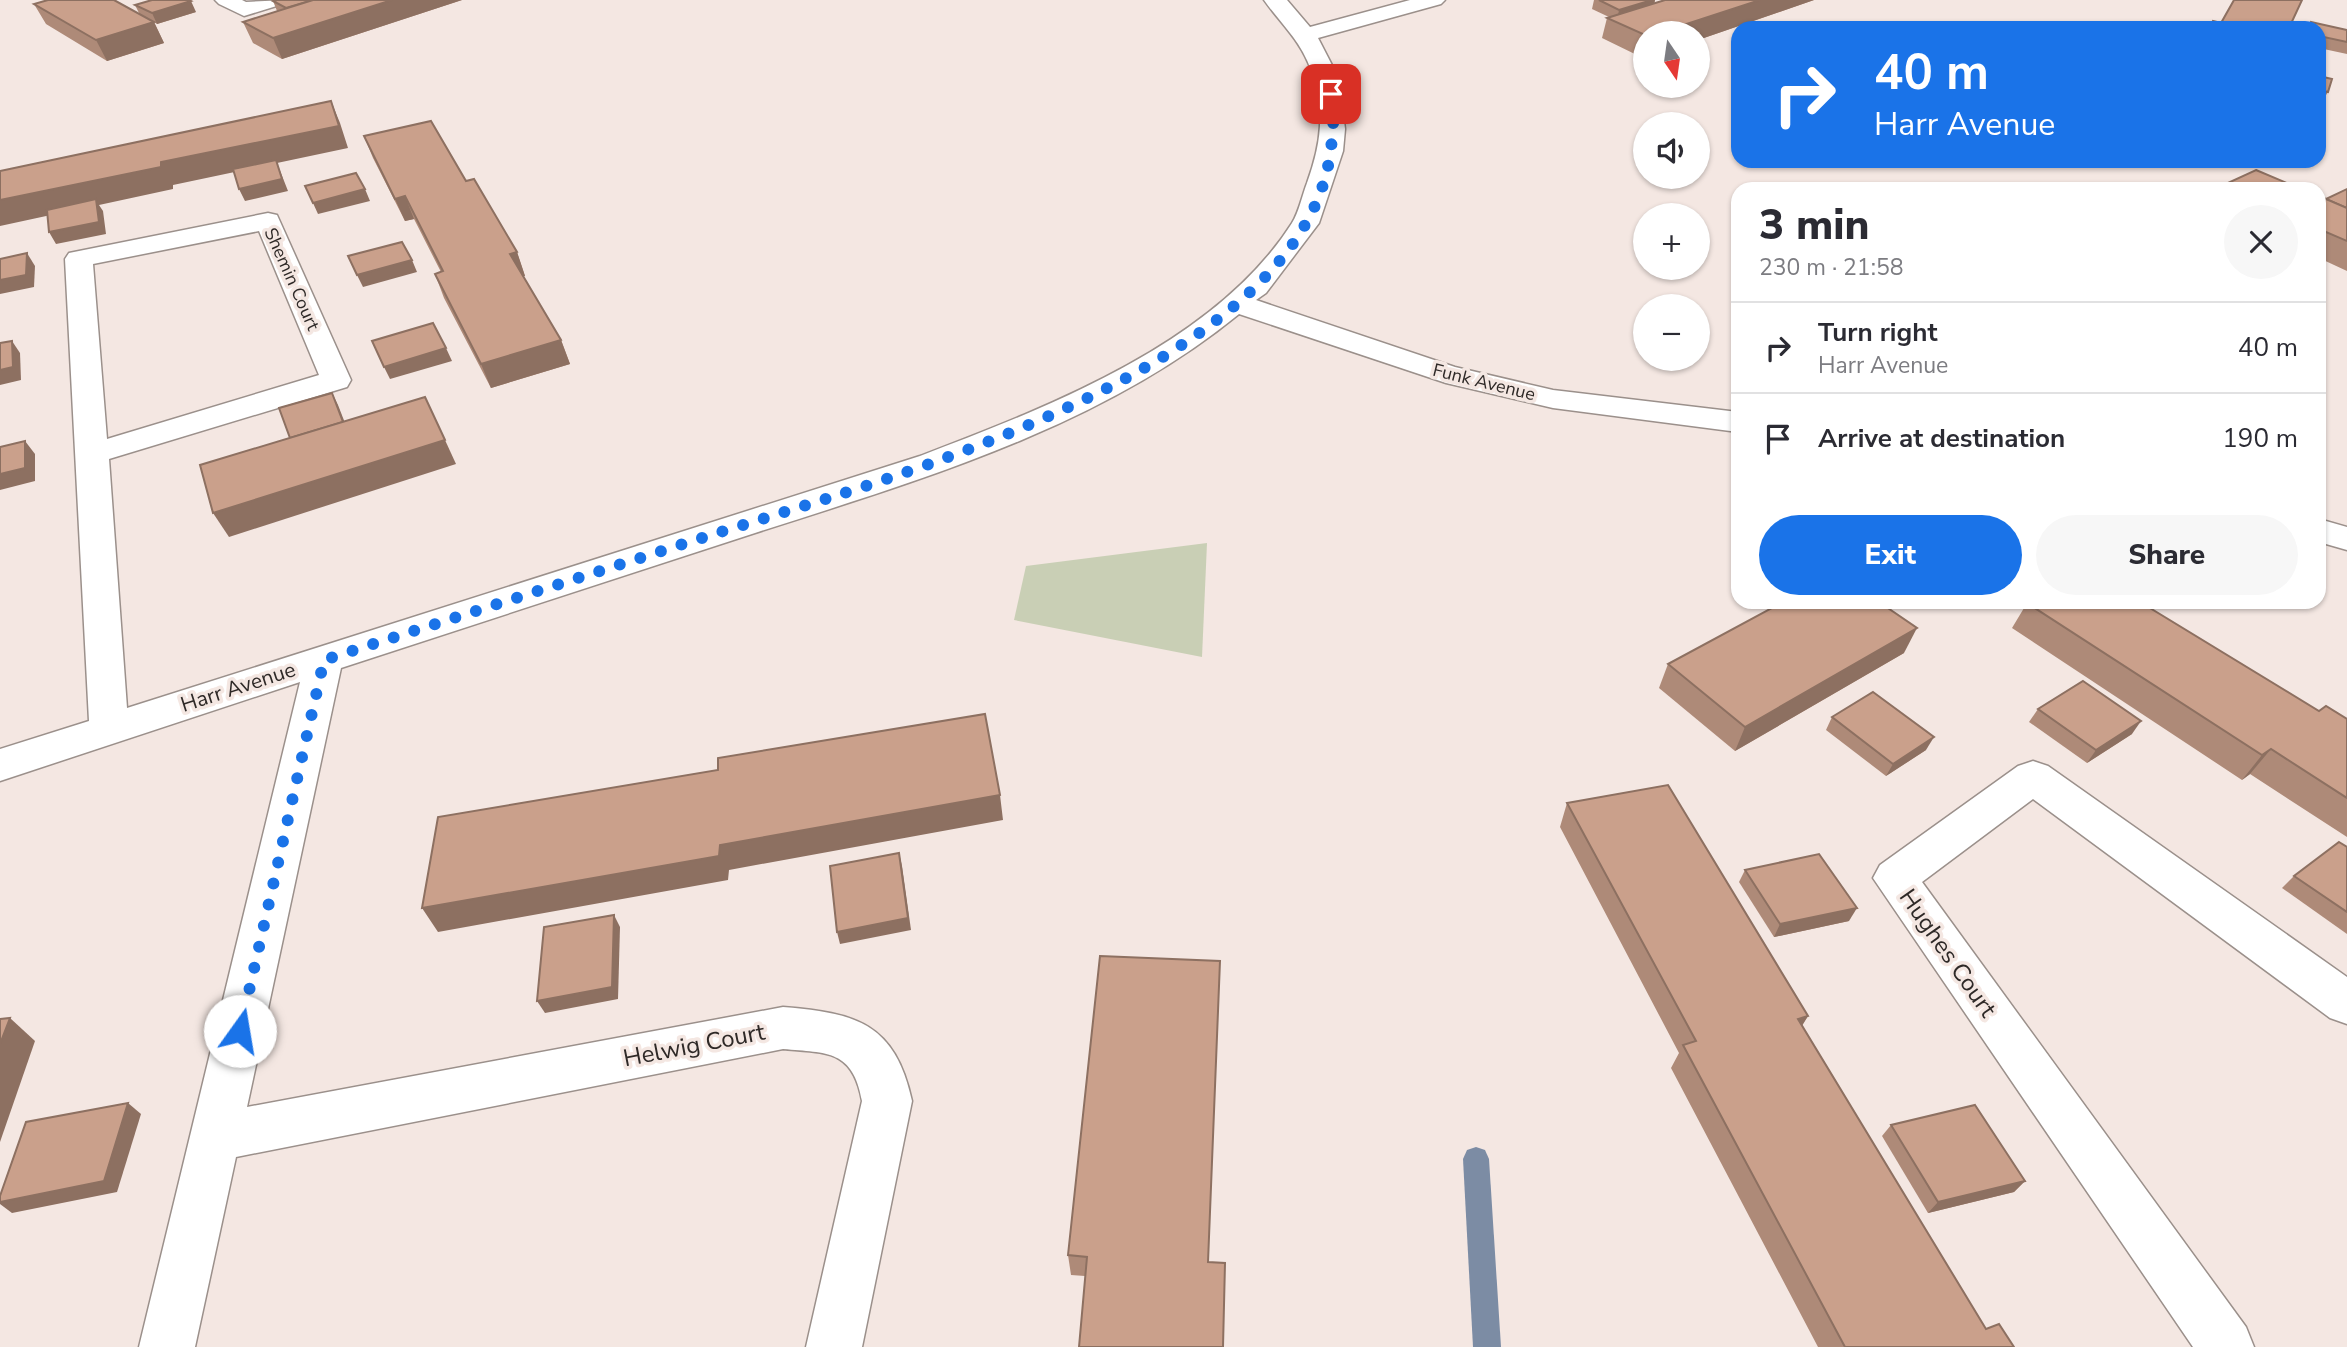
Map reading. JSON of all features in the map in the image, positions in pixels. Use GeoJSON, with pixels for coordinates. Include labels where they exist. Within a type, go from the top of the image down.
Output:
{"type":"FeatureCollection","features":[{"type":"Feature","properties":{"kind":"street"},"geometry":{"type":"LineString","coordinates":[[226,0],[244,10],[276,0]]}},
{"type":"Feature","properties":{"kind":"street","name":"Harr Avenue"},"geometry":{"type":"LineString","coordinates":[[0,765],[851,490],[960,452],[1093,395],[1197,334],[1238,304],[1282,258],[1315,206],[1324,183],[1334,111],[1325,75],[1306,36],[1275,0]]}},
{"type":"Feature","properties":{"kind":"street"},"geometry":{"type":"LineString","coordinates":[[1306,36],[1434,0]]}},
{"type":"Feature","properties":{"kind":"street","name":"Shemin Court"},"geometry":{"type":"LineString","coordinates":[[91,454],[336,380],[268,221],[79,259],[91,454],[109,729]]}},
{"type":"Feature","properties":{"kind":"street","name":"Funk Avenue"},"geometry":{"type":"LineString","coordinates":[[1238,304],[1361,347],[1459,377],[1553,399],[1731,421]]}},
{"type":"Feature","properties":{"kind":"street"},"geometry":{"type":"LineString","coordinates":[[2326,532],[2347,539]]}},
{"type":"Feature","properties":{"kind":"street"},"geometry":{"type":"LineString","coordinates":[[167,1347],[324,660]]}},
{"type":"Feature","properties":{"kind":"street","name":"Hughes Court"},"geometry":{"type":"LineString","coordinates":[[2226,1347],[1895,878],[2033,777],[2347,1003]]}},
{"type":"Feature","properties":{"kind":"street","name":"Helwig Court"},"geometry":{"type":"LineString","coordinates":[[215,1137],[783,1028],[822,1031],[850,1038],[874,1060],[884,1079],[887,1101],[834,1347]]}},
{"type":"Feature","properties":{"kind":"green space"},"geometry":{"type":"Polygon","coordinates":[[[1207,543],[1202,657],[1014,620],[1026,566],[1207,543]]]}},
{"type":"Feature","properties":{"kind":"building"},"geometry":{"type":"Polygon","coordinates":[[[48,0],[114,0],[154,22],[96,40],[34,4],[48,0]]]}},
{"type":"Feature","properties":{"kind":"building"},"geometry":{"type":"Polygon","coordinates":[[[152,0],[191,1],[152,13],[135,5],[152,0]]]}},
{"type":"Feature","properties":{"kind":"building"},"geometry":{"type":"Polygon","coordinates":[[[313,0],[286,8],[273,1],[313,0]]]}},
{"type":"Feature","properties":{"kind":"building"},"geometry":{"type":"Polygon","coordinates":[[[313,0],[392,0],[273,38],[243,22],[313,0]]]}},
{"type":"Feature","properties":{"kind":"building"},"geometry":{"type":"Polygon","coordinates":[[[1599,0],[1652,0],[1619,10],[1599,0]]]}},
{"type":"Feature","properties":{"kind":"building"},"geometry":{"type":"Polygon","coordinates":[[[1665,0],[1760,0],[1696,21],[1633,21],[1633,30],[1607,18],[1665,0]]]}},
{"type":"Feature","properties":{"kind":"building"},"geometry":{"type":"Polygon","coordinates":[[[2234,0],[2302,0],[2292,21],[2222,21],[2234,0]]]}},
{"type":"Feature","properties":{"kind":"building"},"geometry":{"type":"Polygon","coordinates":[[[2326,25],[2347,30],[2347,42],[2326,38],[2326,25]]]}},
{"type":"Feature","properties":{"kind":"building"},"geometry":{"type":"Polygon","coordinates":[[[2326,78],[2332,79],[2326,92],[2326,78]]]}},
{"type":"Feature","properties":{"kind":"building"},"geometry":{"type":"Polygon","coordinates":[[[331,101],[339,126],[161,162],[161,167],[0,200],[0,171],[331,101]]]}},
{"type":"Feature","properties":{"kind":"building"},"geometry":{"type":"Polygon","coordinates":[[[431,121],[466,181],[474,179],[517,252],[510,254],[561,340],[481,364],[435,274],[443,271],[405,196],[395,199],[364,136],[431,121]]]}},
{"type":"Feature","properties":{"kind":"building"},"geometry":{"type":"Polygon","coordinates":[[[276,160],[282,179],[239,189],[233,169],[276,160]]]}},
{"type":"Feature","properties":{"kind":"building"},"geometry":{"type":"Polygon","coordinates":[[[2256,170],[2284,182],[2230,182],[2256,170]]]}},
{"type":"Feature","properties":{"kind":"building"},"geometry":{"type":"Polygon","coordinates":[[[356,173],[365,189],[313,203],[305,186],[356,173]]]}},
{"type":"Feature","properties":{"kind":"building"},"geometry":{"type":"Polygon","coordinates":[[[2347,189],[2347,208],[2326,199],[2347,189]]]}},
{"type":"Feature","properties":{"kind":"building"},"geometry":{"type":"Polygon","coordinates":[[[96,199],[99,222],[49,232],[47,210],[96,199]]]}},
{"type":"Feature","properties":{"kind":"building"},"geometry":{"type":"Polygon","coordinates":[[[2326,199],[2347,208],[2347,241],[2326,232],[2326,199]]]}},
{"type":"Feature","properties":{"kind":"building"},"geometry":{"type":"Polygon","coordinates":[[[402,242],[412,260],[357,275],[348,256],[402,242]]]}},
{"type":"Feature","properties":{"kind":"building"},"geometry":{"type":"Polygon","coordinates":[[[27,253],[26,275],[0,280],[0,259],[27,253]]]}},
{"type":"Feature","properties":{"kind":"building"},"geometry":{"type":"Polygon","coordinates":[[[433,323],[446,348],[384,367],[372,341],[433,323]]]}},
{"type":"Feature","properties":{"kind":"building"},"geometry":{"type":"Polygon","coordinates":[[[12,341],[13,367],[0,370],[0,343],[12,341]]]}},
{"type":"Feature","properties":{"kind":"building"},"geometry":{"type":"Polygon","coordinates":[[[332,393],[343,422],[290,438],[279,408],[332,393]]]}},
{"type":"Feature","properties":{"kind":"building"},"geometry":{"type":"Polygon","coordinates":[[[425,397],[445,440],[213,513],[200,465],[425,397]]]}},
{"type":"Feature","properties":{"kind":"building"},"geometry":{"type":"Polygon","coordinates":[[[25,441],[25,468],[0,474],[0,447],[25,441]]]}},
{"type":"Feature","properties":{"kind":"building"},"geometry":{"type":"Polygon","coordinates":[[[1770,609],[1889,609],[1917,628],[1745,727],[1668,664],[1770,609]]]}},
{"type":"Feature","properties":{"kind":"building"},"geometry":{"type":"Polygon","coordinates":[[[2036,609],[2151,609],[2319,711],[2326,706],[2347,719],[2347,798],[2271,749],[2262,755],[2036,609]]]}},
{"type":"Feature","properties":{"kind":"building"},"geometry":{"type":"Polygon","coordinates":[[[2083,681],[2141,721],[2096,750],[2038,709],[2083,681]]]}},
{"type":"Feature","properties":{"kind":"building"},"geometry":{"type":"Polygon","coordinates":[[[1873,692],[1934,737],[1893,764],[1832,717],[1873,692]]]}},
{"type":"Feature","properties":{"kind":"building"},"geometry":{"type":"Polygon","coordinates":[[[985,714],[1000,795],[720,845],[719,856],[422,908],[438,817],[718,770],[718,758],[985,714]]]}},
{"type":"Feature","properties":{"kind":"building"},"geometry":{"type":"Polygon","coordinates":[[[1668,785],[1808,1016],[1798,1019],[1986,1329],[1999,1324],[2014,1347],[1845,1347],[1683,1045],[1696,1041],[1567,803],[1668,785]]]}},
{"type":"Feature","properties":{"kind":"building"},"geometry":{"type":"Polygon","coordinates":[[[2339,842],[2347,847],[2347,912],[2294,876],[2339,842]]]}},
{"type":"Feature","properties":{"kind":"building"},"geometry":{"type":"Polygon","coordinates":[[[899,853],[908,918],[837,932],[830,866],[899,853]]]}},
{"type":"Feature","properties":{"kind":"building"},"geometry":{"type":"Polygon","coordinates":[[[1819,854],[1857,908],[1780,924],[1745,870],[1819,854]]]}},
{"type":"Feature","properties":{"kind":"building"},"geometry":{"type":"Polygon","coordinates":[[[614,915],[612,987],[537,1001],[544,927],[614,915]]]}},
{"type":"Feature","properties":{"kind":"building"},"geometry":{"type":"Polygon","coordinates":[[[1100,956],[1220,961],[1208,1262],[1225,1263],[1223,1347],[1079,1347],[1087,1257],[1068,1255],[1100,956]]]}},
{"type":"Feature","properties":{"kind":"building"},"geometry":{"type":"Polygon","coordinates":[[[10,1018],[0,1044],[0,1019],[10,1018]]]}},
{"type":"Feature","properties":{"kind":"building"},"geometry":{"type":"Polygon","coordinates":[[[128,1103],[104,1181],[0,1202],[26,1122],[128,1103]]]}},
{"type":"Feature","properties":{"kind":"building"},"geometry":{"type":"Polygon","coordinates":[[[1975,1105],[2025,1181],[1938,1202],[1891,1125],[1975,1105]]]}},
{"type":"Feature","properties":{"kind":"waterway"},"geometry":{"type":"LineString","coordinates":[[1476,1159],[1487,1347]]}},
{"type":"Feature","properties":{"kind":"route"},"geometry":{"type":"LineString","coordinates":[[240,1031],[324,660],[864,486],[1031,423],[1115,383],[1197,334],[1238,304],[1264,280],[1282,258],[1315,206],[1324,183],[1333,132],[1334,111],[1331,94]]}}]}
